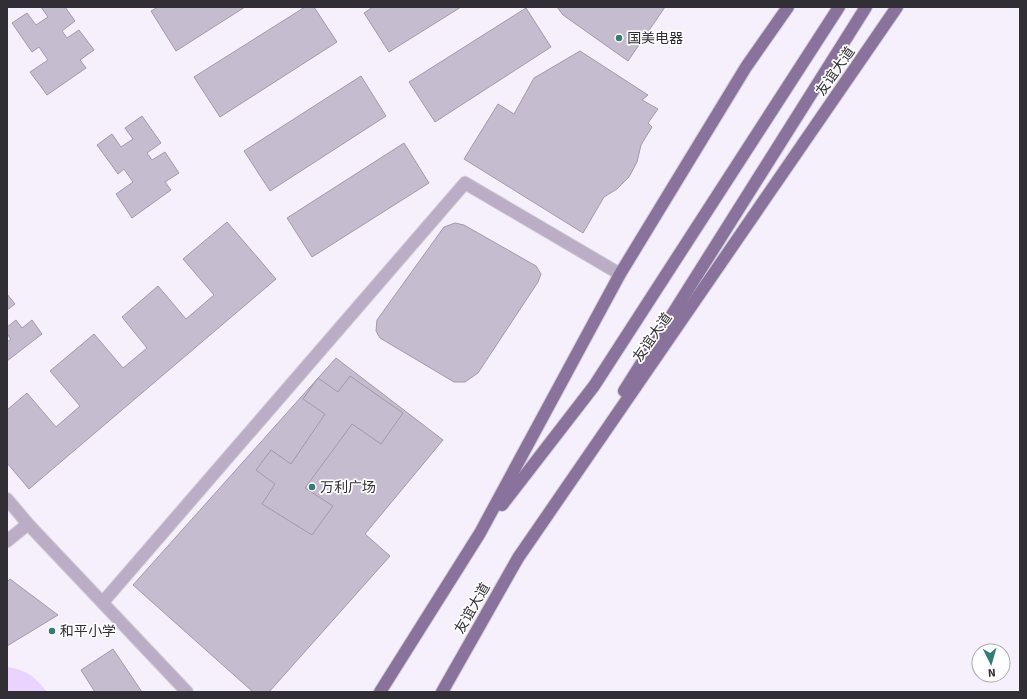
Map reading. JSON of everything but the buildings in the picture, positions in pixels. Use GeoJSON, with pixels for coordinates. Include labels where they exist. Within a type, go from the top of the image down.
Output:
{"type":"FeatureCollection","features":[{"type":"Feature","properties":{"kind":"main road"},"geometry":{"type":"LineString","coordinates":[[380,692],[480,533],[620,274],[746,68],[788,7]]}},
{"type":"Feature","properties":{"kind":"main road"},"geometry":{"type":"LineString","coordinates":[[480,533],[594,386],[839,7]]}},
{"type":"Feature","properties":{"kind":"main road"},"geometry":{"type":"LineString","coordinates":[[518,558],[866,7]]}},
{"type":"Feature","properties":{"kind":"main road","name":"友谊大道"},"geometry":{"type":"LineString","coordinates":[[442,692],[518,558],[897,7]]}},
{"type":"Feature","properties":{"kind":"street"},"geometry":{"type":"LineString","coordinates":[[103,602],[465,183],[620,274]]}},
{"type":"Feature","properties":{"kind":"street"},"geometry":{"type":"LineString","coordinates":[[7,499],[28,524],[187,692]]}},
{"type":"Feature","properties":{"kind":"street"},"geometry":{"type":"LineString","coordinates":[[7,541],[28,524]]}},
{"type":"Feature","properties":{"kind":"shaded area"},"geometry":{"type":"Polygon","coordinates":[[[7,667],[20,670],[30,675],[47,692],[7,692],[7,667]]]}},
{"type":"Feature","properties":{"kind":"place","name":"国美电器"},"geometry":{"type":"Point","coordinates":[619,38]}},
{"type":"Feature","properties":{"kind":"place","name":"万利广场"},"geometry":{"type":"Point","coordinates":[312,487]}},
{"type":"Feature","properties":{"kind":"place","name":"和平小学"},"geometry":{"type":"Point","coordinates":[52,631]}}]}
